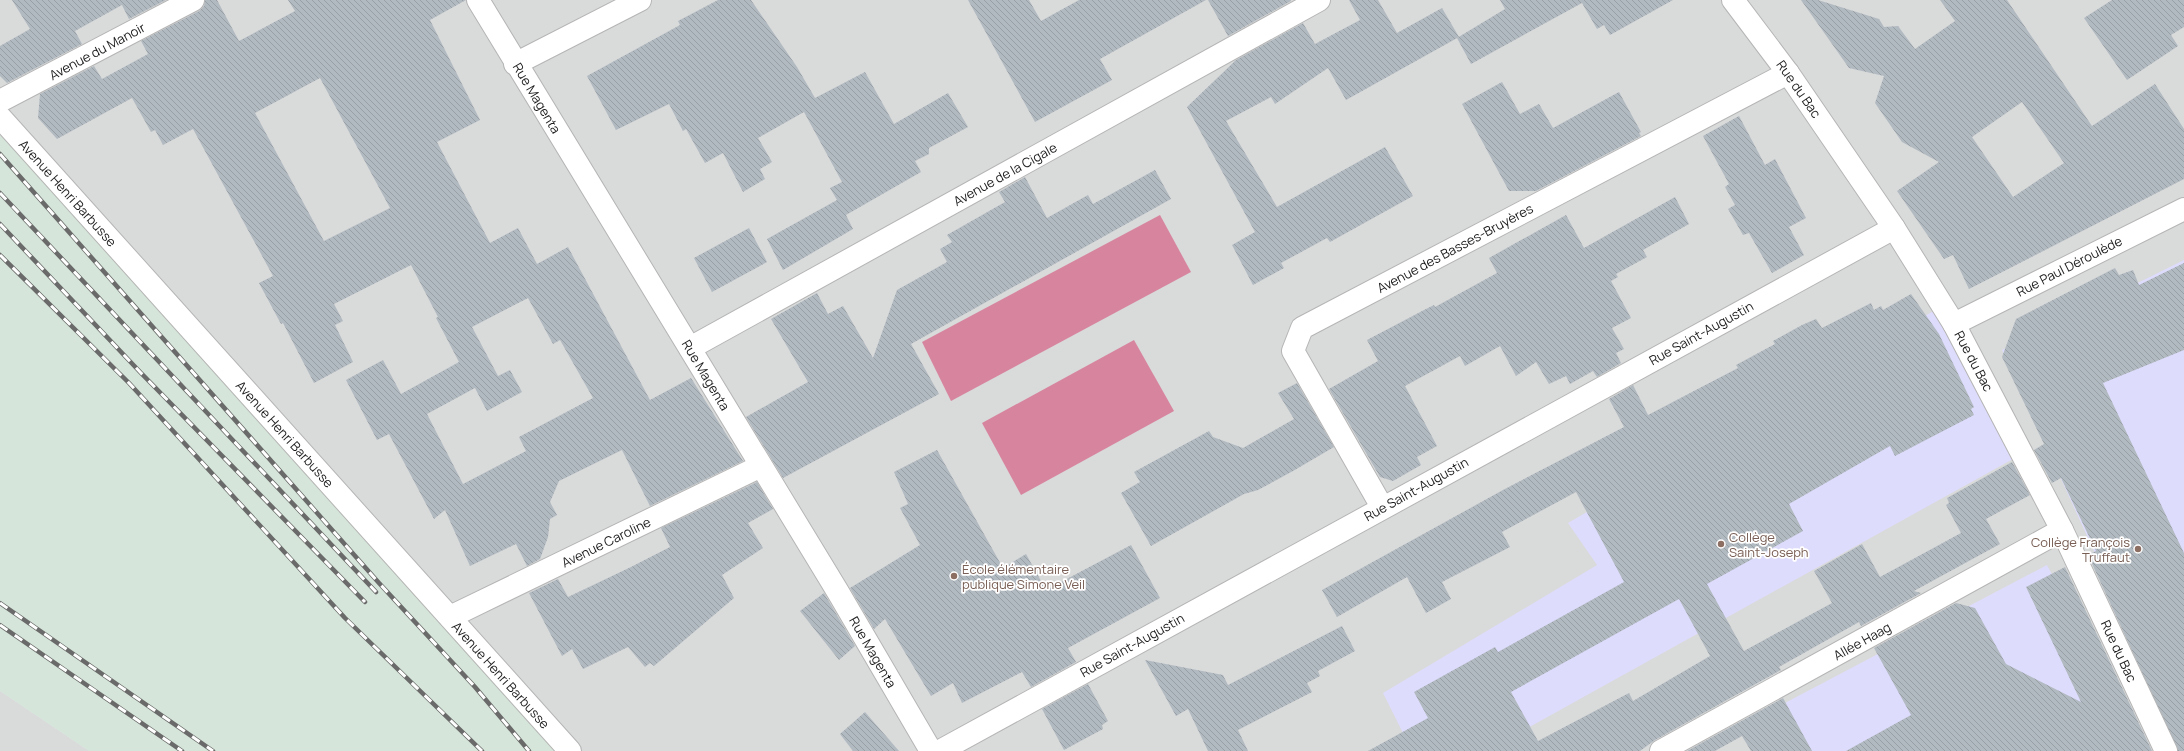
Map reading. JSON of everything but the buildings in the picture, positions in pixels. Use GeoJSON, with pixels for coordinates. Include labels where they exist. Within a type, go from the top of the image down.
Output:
{"type":"FeatureCollection","features":[{"type":"Feature","properties":{"kind":"street","name":"Avenue du Manoir"},"geometry":{"type":"LineString","coordinates":[[0,101],[194,0]]}},
{"type":"Feature","properties":{"kind":"street","name":"Rue Magenta"},"geometry":{"type":"LineString","coordinates":[[478,0],[838,592],[931,751]]}},
{"type":"Feature","properties":{"kind":"street"},"geometry":{"type":"LineString","coordinates":[[516,64],[640,0]]}},
{"type":"Feature","properties":{"kind":"street","name":"Avenue de la Cigale"},"geometry":{"type":"LineString","coordinates":[[690,348],[1319,0]]}},
{"type":"Feature","properties":{"kind":"street","name":"Rue du Bac"},"geometry":{"type":"LineString","coordinates":[[1733,0],[1788,73],[1894,228],[1954,324],[2062,530],[2166,751]]}},
{"type":"Feature","properties":{"kind":"street","name":"Avenue des Basses-Bruyères"},"geometry":{"type":"LineString","coordinates":[[1382,508],[1293,351],[1302,328],[1788,73]]}},
{"type":"Feature","properties":{"kind":"street","name":"Avenue Henri Barbusse"},"geometry":{"type":"LineString","coordinates":[[0,117],[570,751]]}},
{"type":"Feature","properties":{"kind":"street","name":"Rue Paul Déroulède"},"geometry":{"type":"LineString","coordinates":[[1954,324],[2184,209]]}},
{"type":"Feature","properties":{"kind":"street","name":"Rue Saint-Augustin"},"geometry":{"type":"LineString","coordinates":[[940,751],[1894,228]]}},
{"type":"Feature","properties":{"kind":"street","name":"Avenue Caroline"},"geometry":{"type":"LineString","coordinates":[[450,617],[761,466]]}},
{"type":"Feature","properties":{"kind":"street","name":"Allée Haag"},"geometry":{"type":"LineString","coordinates":[[1661,751],[2062,530]]}},
{"type":"Feature","properties":{"kind":"shaded area"},"geometry":{"type":"Polygon","coordinates":[[[0,0],[2184,0],[2184,751],[558,751],[211,365],[0,135],[0,0]]]}},
{"type":"Feature","properties":{"kind":"shaded area"},"geometry":{"type":"Polygon","coordinates":[[[0,135],[211,365],[558,751],[89,751],[0,691],[0,135]]]}},
{"type":"Feature","properties":{"kind":"shaded area"},"geometry":{"type":"Polygon","coordinates":[[[1160,215],[1191,272],[951,401],[922,342],[1160,215]]]}},
{"type":"Feature","properties":{"kind":"shaded area","name":"Collège François Truffaut"},"geometry":{"type":"Polygon","coordinates":[[[2184,260],[2184,748],[2002,350],[2184,260]]]}},
{"type":"Feature","properties":{"kind":"shaded area","name":"Collège Saint-Joseph"},"geometry":{"type":"Polygon","coordinates":[[[1937,309],[2013,459],[1486,751],[1412,751],[1383,693],[1597,565],[1568,523],[1937,309]]]}},
{"type":"Feature","properties":{"kind":"shaded area"},"geometry":{"type":"Polygon","coordinates":[[[1134,340],[1174,411],[1021,495],[982,423],[1134,340]]]}},
{"type":"Feature","properties":{"kind":"shaded area"},"geometry":{"type":"Polygon","coordinates":[[[2047,565],[2145,751],[1812,751],[1783,704],[2047,565]]]}},
{"type":"Feature","properties":{"kind":"shaded area"},"geometry":{"type":"Polygon","coordinates":[[[0,691],[89,751],[0,751],[0,691]]]}},
{"type":"Feature","properties":{"kind":"railway"},"geometry":{"type":"LineString","coordinates":[[0,154],[379,583],[475,687],[529,751]]}},
{"type":"Feature","properties":{"kind":"railway"},"geometry":{"type":"LineString","coordinates":[[0,193],[376,592]]}},
{"type":"Feature","properties":{"kind":"railway"},"geometry":{"type":"LineString","coordinates":[[0,224],[141,373],[365,602]]}},
{"type":"Feature","properties":{"kind":"railway"},"geometry":{"type":"LineString","coordinates":[[0,255],[129,383],[345,618],[482,751]]}},
{"type":"Feature","properties":{"kind":"railway"},"geometry":{"type":"LineString","coordinates":[[0,603],[213,751]]}},
{"type":"Feature","properties":{"kind":"railway"},"geometry":{"type":"LineString","coordinates":[[0,625],[182,751]]}},
{"type":"Feature","properties":{"kind":"place","name":"Collège Saint-Joseph"},"geometry":{"type":"Point","coordinates":[1721,544]}},
{"type":"Feature","properties":{"kind":"place","name":"Collège François Truffaut"},"geometry":{"type":"Point","coordinates":[2138,549]}},
{"type":"Feature","properties":{"kind":"place","name":"École élémentaire publique Simone Veil"},"geometry":{"type":"Point","coordinates":[954,576]}}]}
